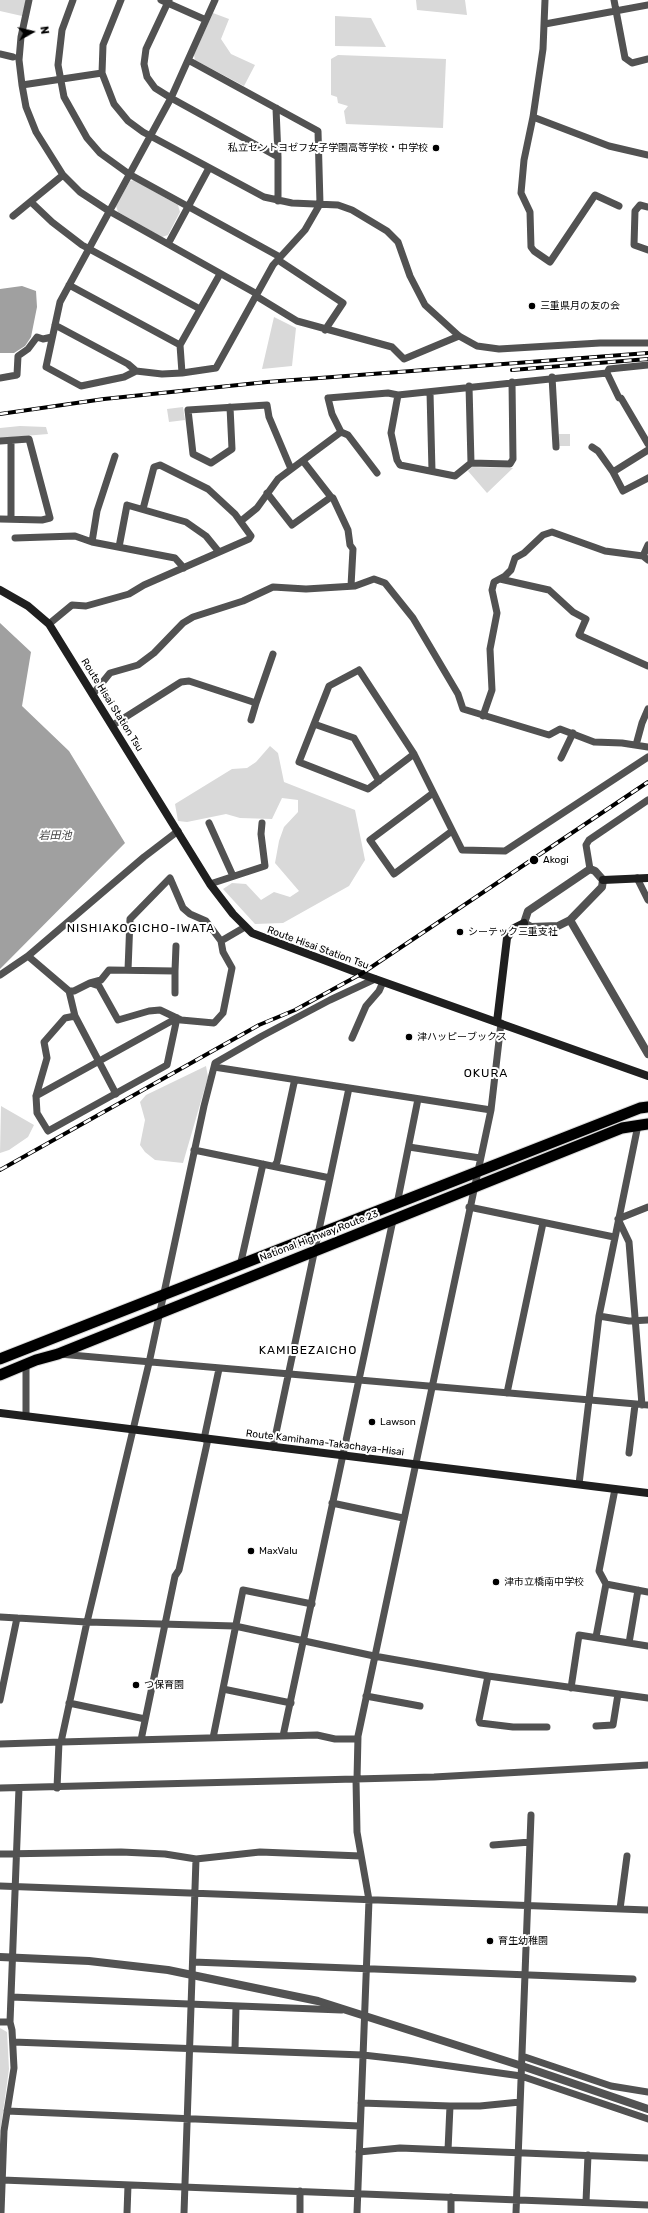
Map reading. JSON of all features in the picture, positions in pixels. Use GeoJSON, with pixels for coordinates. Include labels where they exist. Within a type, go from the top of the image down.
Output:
{"type":"FeatureCollection","features":[{"type":"Feature","properties":{"kind":"highway","name":"National Highway Route 23"},"geometry":{"type":"LineString","coordinates":[[0,1359],[645,1106]]}},
{"type":"Feature","properties":{"kind":"highway","name":"National Highway Route 23"},"geometry":{"type":"LineString","coordinates":[[0,1374],[58,1354],[159,1312],[622,1128],[643,1124]]}},
{"type":"Feature","properties":{"kind":"main road","name":"Route Hisai Station Tsu"},"geometry":{"type":"LineString","coordinates":[[0,590],[28,606],[49,624],[113,725],[210,884],[244,927],[261,938],[648,1076]]}},
{"type":"Feature","properties":{"kind":"main road"},"geometry":{"type":"LineString","coordinates":[[603,880],[648,878]]}},
{"type":"Feature","properties":{"kind":"main road"},"geometry":{"type":"LineString","coordinates":[[499,1022],[507,938],[514,928],[524,923]]}},
{"type":"Feature","properties":{"kind":"main road","name":"Route Kamihama-Takachaya-Hisai"},"geometry":{"type":"LineString","coordinates":[[0,1413],[648,1492]]}},
{"type":"Feature","properties":{"kind":"street"},"geometry":{"type":"LineString","coordinates":[[29,0],[21,37],[19,60],[26,107],[36,132],[63,175],[80,192],[109,211],[257,295],[288,317],[325,330],[392,347],[404,359],[459,336]]}},
{"type":"Feature","properties":{"kind":"street"},"geometry":{"type":"LineString","coordinates":[[73,0],[66,16],[60,43],[60,79],[64,97],[87,138],[104,156],[129,174],[188,206],[279,259],[343,303],[325,330]]}},
{"type":"Feature","properties":{"kind":"street"},"geometry":{"type":"LineString","coordinates":[[121,0],[103,45],[102,72],[114,104],[128,121],[150,136],[258,194],[278,201],[344,206],[393,237],[401,249],[419,297],[430,312],[459,336],[477,346],[499,349],[600,343],[648,343]]}},
{"type":"Feature","properties":{"kind":"street"},"geometry":{"type":"LineString","coordinates":[[188,60],[318,131],[320,204],[305,230],[279,259],[216,368],[182,373],[162,374],[136,371],[124,377],[80,386],[46,367],[60,302],[170,98],[215,0]]}},
{"type":"Feature","properties":{"kind":"street"},"geometry":{"type":"LineString","coordinates":[[546,0],[545,24],[534,117],[524,160],[521,193],[530,212],[531,247],[534,251],[550,262],[595,195],[619,206]]}},
{"type":"Feature","properties":{"kind":"street"},"geometry":{"type":"LineString","coordinates":[[614,0],[625,58],[632,63],[648,60]]}},
{"type":"Feature","properties":{"kind":"street"},"geometry":{"type":"LineString","coordinates":[[206,20],[166,1],[146,49],[144,64],[150,82],[155,88],[170,98],[278,157]]}},
{"type":"Feature","properties":{"kind":"street"},"geometry":{"type":"LineString","coordinates":[[545,24],[648,5]]}},
{"type":"Feature","properties":{"kind":"street"},"geometry":{"type":"LineString","coordinates":[[0,54],[13,57]]}},
{"type":"Feature","properties":{"kind":"street"},"geometry":{"type":"LineString","coordinates":[[22,85],[102,72]]}},
{"type":"Feature","properties":{"kind":"street"},"geometry":{"type":"LineString","coordinates":[[276,108],[278,201]]}},
{"type":"Feature","properties":{"kind":"street"},"geometry":{"type":"LineString","coordinates":[[534,117],[609,146],[648,155]]}},
{"type":"Feature","properties":{"kind":"street"},"geometry":{"type":"LineString","coordinates":[[168,244],[209,168]]}},
{"type":"Feature","properties":{"kind":"street"},"geometry":{"type":"LineString","coordinates":[[13,216],[32,202],[63,175]]}},
{"type":"Feature","properties":{"kind":"street"},"geometry":{"type":"LineString","coordinates":[[32,202],[52,222],[89,248],[200,309]]}},
{"type":"Feature","properties":{"kind":"street"},"geometry":{"type":"LineString","coordinates":[[648,208],[640,205],[635,211],[634,245],[648,250]]}},
{"type":"Feature","properties":{"kind":"street"},"geometry":{"type":"LineString","coordinates":[[182,373],[180,345],[220,274]]}},
{"type":"Feature","properties":{"kind":"street"},"geometry":{"type":"LineString","coordinates":[[69,285],[180,345]]}},
{"type":"Feature","properties":{"kind":"street"},"geometry":{"type":"LineString","coordinates":[[55,325],[128,364],[136,371]]}},
{"type":"Feature","properties":{"kind":"street"},"geometry":{"type":"LineString","coordinates":[[0,378],[17,375],[18,356],[28,349],[37,337],[43,339],[52,337]]}},
{"type":"Feature","properties":{"kind":"street"},"geometry":{"type":"LineString","coordinates":[[376,473],[348,435],[341,432],[332,414],[328,398],[388,393],[398,395],[430,392],[469,386],[607,373],[609,369],[648,366]]}},
{"type":"Feature","properties":{"kind":"street"},"geometry":{"type":"LineString","coordinates":[[607,373],[619,398],[621,398],[648,444]]}},
{"type":"Feature","properties":{"kind":"street"},"geometry":{"type":"LineString","coordinates":[[552,378],[556,447]]}},
{"type":"Feature","properties":{"kind":"street"},"geometry":{"type":"LineString","coordinates":[[398,395],[391,433],[397,460],[400,465],[455,476],[471,463],[510,464],[513,460],[512,382]]}},
{"type":"Feature","properties":{"kind":"street"},"geometry":{"type":"LineString","coordinates":[[469,386],[471,463]]}},
{"type":"Feature","properties":{"kind":"street"},"geometry":{"type":"LineString","coordinates":[[430,392],[432,471]]}},
{"type":"Feature","properties":{"kind":"street"},"geometry":{"type":"LineString","coordinates":[[230,407],[232,449],[211,464],[193,454],[188,410],[230,407],[267,405],[269,418],[291,469]]}},
{"type":"Feature","properties":{"kind":"street"},"geometry":{"type":"LineString","coordinates":[[241,521],[257,508],[278,479],[341,432]]}},
{"type":"Feature","properties":{"kind":"street"},"geometry":{"type":"LineString","coordinates":[[0,441],[29,439],[50,518],[42,520],[10,518],[0,519]]}},
{"type":"Feature","properties":{"kind":"street"},"geometry":{"type":"LineString","coordinates":[[10,518],[11,440]]}},
{"type":"Feature","properties":{"kind":"street"},"geometry":{"type":"LineString","coordinates":[[592,447],[598,451],[624,491],[648,478]]}},
{"type":"Feature","properties":{"kind":"street"},"geometry":{"type":"LineString","coordinates":[[612,472],[648,450]]}},
{"type":"Feature","properties":{"kind":"street"},"geometry":{"type":"LineString","coordinates":[[92,542],[99,504],[115,456]]}},
{"type":"Feature","properties":{"kind":"street"},"geometry":{"type":"LineString","coordinates":[[303,460],[333,498],[348,530],[350,545],[353,549],[351,586]]}},
{"type":"Feature","properties":{"kind":"street"},"geometry":{"type":"LineString","coordinates":[[49,624],[72,605],[86,606],[115,600],[144,585],[249,539],[251,536],[241,521],[208,489],[160,465],[154,467],[143,509]]}},
{"type":"Feature","properties":{"kind":"street"},"geometry":{"type":"LineString","coordinates":[[267,493],[292,526],[331,497]]}},
{"type":"Feature","properties":{"kind":"street"},"geometry":{"type":"LineString","coordinates":[[119,547],[127,505],[186,522],[206,536],[219,552]]}},
{"type":"Feature","properties":{"kind":"street"},"geometry":{"type":"LineString","coordinates":[[483,716],[492,690],[490,649],[497,613],[492,590],[494,582],[511,570],[515,558],[524,553],[548,532],[557,532],[605,551],[645,558],[648,546]]}},
{"type":"Feature","properties":{"kind":"street"},"geometry":{"type":"LineString","coordinates":[[15,538],[75,536],[92,542],[175,558],[184,568]]}},
{"type":"Feature","properties":{"kind":"street"},"geometry":{"type":"LineString","coordinates":[[93,694],[110,672],[138,665],[154,653],[183,623],[193,617],[243,601],[273,588],[306,589],[351,586],[374,579],[385,582],[413,618],[458,694],[464,709],[549,735],[560,728],[594,742],[648,747]]}},
{"type":"Feature","properties":{"kind":"street"},"geometry":{"type":"LineString","coordinates":[[500,579],[549,590],[573,612],[586,619],[579,635],[648,666]]}},
{"type":"Feature","properties":{"kind":"street"},"geometry":{"type":"LineString","coordinates":[[251,720],[274,654]]}},
{"type":"Feature","properties":{"kind":"street"},"geometry":{"type":"LineString","coordinates":[[414,754],[368,789],[299,762],[329,686],[359,670],[414,754],[462,850],[505,851],[648,757]]}},
{"type":"Feature","properties":{"kind":"street"},"geometry":{"type":"LineString","coordinates":[[113,725],[181,682],[189,681],[256,704]]}},
{"type":"Feature","properties":{"kind":"street"},"geometry":{"type":"LineString","coordinates":[[636,745],[648,709]]}},
{"type":"Feature","properties":{"kind":"street"},"geometry":{"type":"LineString","coordinates":[[314,724],[354,738],[379,781]]}},
{"type":"Feature","properties":{"kind":"street"},"geometry":{"type":"LineString","coordinates":[[561,758],[572,733]]}},
{"type":"Feature","properties":{"kind":"street"},"geometry":{"type":"LineString","coordinates":[[434,793],[370,840],[394,874],[452,831]]}},
{"type":"Feature","properties":{"kind":"street"},"geometry":{"type":"LineString","coordinates":[[590,869],[586,846],[589,840],[648,800]]}},
{"type":"Feature","properties":{"kind":"street"},"geometry":{"type":"LineString","coordinates":[[209,823],[233,876]]}},
{"type":"Feature","properties":{"kind":"street"},"geometry":{"type":"LineString","coordinates":[[210,884],[265,866],[261,834],[262,823]]}},
{"type":"Feature","properties":{"kind":"street"},"geometry":{"type":"LineString","coordinates":[[0,975],[28,956],[144,857],[178,831]]}},
{"type":"Feature","properties":{"kind":"street"},"geometry":{"type":"LineString","coordinates":[[590,869],[595,871],[603,880],[602,887],[570,920],[558,926],[531,928],[524,923],[528,911],[590,869]]}},
{"type":"Feature","properties":{"kind":"street"},"geometry":{"type":"LineString","coordinates":[[90,983],[99,986],[118,1020],[154,1010],[168,1012],[177,1018],[214,1023],[223,1013],[232,968],[223,952],[221,941],[206,921],[190,914],[183,908],[170,878],[130,919],[128,970]]}},
{"type":"Feature","properties":{"kind":"street"},"geometry":{"type":"LineString","coordinates":[[637,878],[648,900]]}},
{"type":"Feature","properties":{"kind":"street"},"geometry":{"type":"LineString","coordinates":[[570,920],[648,1054]]}},
{"type":"Feature","properties":{"kind":"street"},"geometry":{"type":"LineString","coordinates":[[221,941],[244,927]]}},
{"type":"Feature","properties":{"kind":"street"},"geometry":{"type":"LineString","coordinates":[[175,993],[176,946]]}},
{"type":"Feature","properties":{"kind":"street"},"geometry":{"type":"LineString","coordinates":[[28,956],[69,991],[75,1016],[116,1094]]}},
{"type":"Feature","properties":{"kind":"street"},"geometry":{"type":"LineString","coordinates":[[69,991],[74,991],[90,983],[101,980],[109,970],[175,971]]}},
{"type":"Feature","properties":{"kind":"street"},"geometry":{"type":"LineString","coordinates":[[57,1788],[60,1742],[87,1622],[134,1429],[194,1150],[215,1063],[262,1036],[379,980],[379,991],[366,1006],[352,1038]]}},
{"type":"Feature","properties":{"kind":"street"},"geometry":{"type":"LineString","coordinates":[[75,1016],[65,1018],[44,1042],[47,1058],[36,1096],[37,1113],[48,1131],[167,1066],[177,1018]]}},
{"type":"Feature","properties":{"kind":"street"},"geometry":{"type":"LineString","coordinates":[[36,1096],[177,1018]]}},
{"type":"Feature","properties":{"kind":"street"},"geometry":{"type":"LineString","coordinates":[[357,2213],[369,1900],[357,1832],[356,1779],[358,1739],[403,1518],[491,1110],[499,1022]]}},
{"type":"Feature","properties":{"kind":"street"},"geometry":{"type":"LineString","coordinates":[[214,1067],[491,1110]]}},
{"type":"Feature","properties":{"kind":"street"},"geometry":{"type":"LineString","coordinates":[[274,1166],[277,1162],[294,1083],[296,1080]]}},
{"type":"Feature","properties":{"kind":"street"},"geometry":{"type":"LineString","coordinates":[[273,1447],[349,1088]]}},
{"type":"Feature","properties":{"kind":"street"},"geometry":{"type":"LineString","coordinates":[[397,1204],[418,1099]]}},
{"type":"Feature","properties":{"kind":"street"},"geometry":{"type":"LineString","coordinates":[[579,1484],[599,1316],[618,1219],[643,1124]]}},
{"type":"Feature","properties":{"kind":"street"},"geometry":{"type":"LineString","coordinates":[[409,1146],[480,1158]]}},
{"type":"Feature","properties":{"kind":"street"},"geometry":{"type":"LineString","coordinates":[[194,1150],[330,1178]]}},
{"type":"Feature","properties":{"kind":"street"},"geometry":{"type":"LineString","coordinates":[[240,1266],[263,1164]]}},
{"type":"Feature","properties":{"kind":"street"},"geometry":{"type":"LineString","coordinates":[[618,1219],[648,1206]]}},
{"type":"Feature","properties":{"kind":"street"},"geometry":{"type":"LineString","coordinates":[[469,1207],[614,1237]]}},
{"type":"Feature","properties":{"kind":"street"},"geometry":{"type":"LineString","coordinates":[[618,1219],[629,1242],[642,1405],[629,1453]]}},
{"type":"Feature","properties":{"kind":"street"},"geometry":{"type":"LineString","coordinates":[[283,1736],[393,1220]]}},
{"type":"Feature","properties":{"kind":"street"},"geometry":{"type":"LineString","coordinates":[[507,1393],[543,1223]]}},
{"type":"Feature","properties":{"kind":"street"},"geometry":{"type":"LineString","coordinates":[[599,1316],[648,1320]]}},
{"type":"Feature","properties":{"kind":"street"},"geometry":{"type":"LineString","coordinates":[[58,1354],[642,1405]]}},
{"type":"Feature","properties":{"kind":"street"},"geometry":{"type":"LineString","coordinates":[[26,1364],[26,1416]]}},
{"type":"Feature","properties":{"kind":"street"},"geometry":{"type":"LineString","coordinates":[[141,1740],[206,1439],[219,1369]]}},
{"type":"Feature","properties":{"kind":"street"},"geometry":{"type":"LineString","coordinates":[[596,1637],[606,1584],[599,1571],[615,1489]]}},
{"type":"Feature","properties":{"kind":"street"},"geometry":{"type":"LineString","coordinates":[[332,1503],[403,1518]]}},
{"type":"Feature","properties":{"kind":"street"},"geometry":{"type":"LineString","coordinates":[[606,1584],[648,1592]]}},
{"type":"Feature","properties":{"kind":"street"},"geometry":{"type":"LineString","coordinates":[[212,1738],[243,1590],[312,1604]]}},
{"type":"Feature","properties":{"kind":"street"},"geometry":{"type":"LineString","coordinates":[[630,1643],[638,1590]]}},
{"type":"Feature","properties":{"kind":"street"},"geometry":{"type":"LineString","coordinates":[[0,1617],[87,1622],[235,1626],[374,1656],[488,1676],[648,1698]]}},
{"type":"Feature","properties":{"kind":"street"},"geometry":{"type":"LineString","coordinates":[[0,1700],[17,1618]]}},
{"type":"Feature","properties":{"kind":"street"},"geometry":{"type":"LineString","coordinates":[[571,1688],[579,1636],[596,1637],[648,1646]]}},
{"type":"Feature","properties":{"kind":"street"},"geometry":{"type":"LineString","coordinates":[[488,1676],[479,1720],[480,1723],[513,1727],[547,1727]]}},
{"type":"Feature","properties":{"kind":"street"},"geometry":{"type":"LineString","coordinates":[[223,1689],[291,1703]]}},
{"type":"Feature","properties":{"kind":"street"},"geometry":{"type":"LineString","coordinates":[[596,1726],[613,1724],[618,1694]]}},
{"type":"Feature","properties":{"kind":"street"},"geometry":{"type":"LineString","coordinates":[[366,1696],[420,1706]]}},
{"type":"Feature","properties":{"kind":"street"},"geometry":{"type":"LineString","coordinates":[[69,1703],[145,1719]]}},
{"type":"Feature","properties":{"kind":"street"},"geometry":{"type":"LineString","coordinates":[[0,1744],[316,1735],[358,1739]]}},
{"type":"Feature","properties":{"kind":"street"},"geometry":{"type":"LineString","coordinates":[[0,1788],[57,1788],[434,1777],[648,1765]]}},
{"type":"Feature","properties":{"kind":"street"},"geometry":{"type":"LineString","coordinates":[[1,2213],[7,2112],[14,2068],[13,2042],[10,2022],[14,1886],[19,1788]]}},
{"type":"Feature","properties":{"kind":"street"},"geometry":{"type":"LineString","coordinates":[[516,2213],[531,1815]]}},
{"type":"Feature","properties":{"kind":"street"},"geometry":{"type":"LineString","coordinates":[[492,1845],[530,1842]]}},
{"type":"Feature","properties":{"kind":"street"},"geometry":{"type":"LineString","coordinates":[[0,1854],[16,1852],[121,1852],[165,1854],[196,1859],[260,1852],[362,1856]]}},
{"type":"Feature","properties":{"kind":"street"},"geometry":{"type":"LineString","coordinates":[[620,1909],[627,1856]]}},
{"type":"Feature","properties":{"kind":"street"},"geometry":{"type":"LineString","coordinates":[[184,2213],[196,1859]]}},
{"type":"Feature","properties":{"kind":"street"},"geometry":{"type":"LineString","coordinates":[[0,1886],[648,1910]]}},
{"type":"Feature","properties":{"kind":"street"},"geometry":{"type":"LineString","coordinates":[[0,1957],[97,1962],[193,1974],[272,1990],[364,2015],[522,2066],[648,2109]]}},
{"type":"Feature","properties":{"kind":"street"},"geometry":{"type":"LineString","coordinates":[[193,1962],[633,1979]]}},
{"type":"Feature","properties":{"kind":"street"},"geometry":{"type":"LineString","coordinates":[[11,1997],[347,2010]]}},
{"type":"Feature","properties":{"kind":"street"},"geometry":{"type":"LineString","coordinates":[[235,2050],[236,2006]]}},
{"type":"Feature","properties":{"kind":"street"},"geometry":{"type":"LineString","coordinates":[[0,2022],[10,2022]]}},
{"type":"Feature","properties":{"kind":"street"},"geometry":{"type":"LineString","coordinates":[[13,2042],[363,2055],[521,2076],[648,2119]]}},
{"type":"Feature","properties":{"kind":"street"},"geometry":{"type":"LineString","coordinates":[[522,2056],[611,2086],[648,2092]]}},
{"type":"Feature","properties":{"kind":"street"},"geometry":{"type":"LineString","coordinates":[[361,2102],[450,2106],[480,2106],[520,2102]]}},
{"type":"Feature","properties":{"kind":"street"},"geometry":{"type":"LineString","coordinates":[[448,2150],[450,2106]]}},
{"type":"Feature","properties":{"kind":"street"},"geometry":{"type":"LineString","coordinates":[[7,2112],[360,2126]]}},
{"type":"Feature","properties":{"kind":"street"},"geometry":{"type":"LineString","coordinates":[[359,2152],[400,2148],[648,2158]]}},
{"type":"Feature","properties":{"kind":"street"},"geometry":{"type":"LineString","coordinates":[[586,2202],[588,2155]]}},
{"type":"Feature","properties":{"kind":"street"},"geometry":{"type":"LineString","coordinates":[[2,2180],[648,2205]]}},
{"type":"Feature","properties":{"kind":"street"},"geometry":{"type":"LineString","coordinates":[[127,2213],[128,2185]]}},
{"type":"Feature","properties":{"kind":"street"},"geometry":{"type":"LineString","coordinates":[[300,2191],[300,2213]]}},
{"type":"Feature","properties":{"kind":"street"},"geometry":{"type":"LineString","coordinates":[[451,2197],[451,2213]]}},
{"type":"Feature","properties":{"kind":"shaded area"},"geometry":{"type":"Polygon","coordinates":[[[0,0],[26,0],[22,16],[0,11],[0,0]]]}},
{"type":"Feature","properties":{"kind":"shaded area"},"geometry":{"type":"Polygon","coordinates":[[[416,0],[465,0],[467,15],[417,10],[416,0]]]}},
{"type":"Feature","properties":{"kind":"shaded area"},"geometry":{"type":"Polygon","coordinates":[[[213,13],[229,19],[221,39],[231,54],[255,65],[244,86],[195,60],[194,55],[213,13]]]}},
{"type":"Feature","properties":{"kind":"shaded area"},"geometry":{"type":"Polygon","coordinates":[[[335,16],[371,18],[386,47],[335,46],[335,16]]]}},
{"type":"Feature","properties":{"kind":"shaded area"},"geometry":{"type":"Polygon","coordinates":[[[338,55],[446,59],[443,128],[346,124],[344,111],[348,106],[338,103],[337,97],[331,95],[331,59],[338,55]]]}},
{"type":"Feature","properties":{"kind":"shaded area"},"geometry":{"type":"Polygon","coordinates":[[[134,180],[178,205],[180,212],[168,235],[162,237],[118,212],[116,206],[130,181],[134,180]]]}},
{"type":"Feature","properties":{"kind":"shaded area"},"geometry":{"type":"Polygon","coordinates":[[[274,317],[296,328],[292,366],[262,369],[274,317]]]}},
{"type":"Feature","properties":{"kind":"shaded area"},"geometry":{"type":"Polygon","coordinates":[[[183,407],[185,420],[169,422],[167,409],[183,407]]]}},
{"type":"Feature","properties":{"kind":"shaded area"},"geometry":{"type":"Polygon","coordinates":[[[20,426],[46,427],[48,434],[0,438],[0,428],[20,426]]]}},
{"type":"Feature","properties":{"kind":"shaded area"},"geometry":{"type":"Polygon","coordinates":[[[559,434],[570,434],[570,446],[559,446],[559,434]]]}},
{"type":"Feature","properties":{"kind":"shaded area"},"geometry":{"type":"Polygon","coordinates":[[[472,467],[513,468],[487,493],[468,471],[472,467]]]}},
{"type":"Feature","properties":{"kind":"shaded area"},"geometry":{"type":"Polygon","coordinates":[[[270,746],[278,753],[284,782],[355,810],[365,860],[349,886],[283,923],[255,924],[223,889],[232,883],[246,884],[261,900],[274,892],[290,897],[299,891],[275,863],[279,841],[284,827],[298,812],[298,800],[282,798],[272,819],[240,818],[226,814],[187,822],[178,821],[175,804],[232,769],[247,768],[256,762],[270,746]]]}},
{"type":"Feature","properties":{"kind":"shaded area"},"geometry":{"type":"Polygon","coordinates":[[[206,1066],[208,1077],[183,1163],[155,1160],[145,1152],[140,1145],[145,1120],[140,1102],[146,1095],[206,1066]]]}},
{"type":"Feature","properties":{"kind":"shaded area"},"geometry":{"type":"Polygon","coordinates":[[[1,1106],[34,1125],[28,1137],[9,1150],[0,1153],[1,1106]]]}},
{"type":"Feature","properties":{"kind":"shaded area"},"geometry":{"type":"Polygon","coordinates":[[[0,2028],[7,2032],[9,2069],[0,2134],[0,2028]]]}},
{"type":"Feature","properties":{"kind":"water"},"geometry":{"type":"Polygon","coordinates":[[[22,286],[36,291],[37,307],[31,337],[25,346],[14,353],[0,353],[0,289],[22,286]]]}},
{"type":"Feature","properties":{"kind":"water","name":"岩田池"},"geometry":{"type":"Polygon","coordinates":[[[0,623],[31,652],[22,706],[69,751],[125,843],[0,969],[0,623]]]}},
{"type":"Feature","properties":{"kind":"railway"},"geometry":{"type":"LineString","coordinates":[[0,414],[104,399],[267,382],[648,353]]}},
{"type":"Feature","properties":{"kind":"railway"},"geometry":{"type":"LineString","coordinates":[[512,370],[648,359]]}},
{"type":"Feature","properties":{"kind":"railway"},"geometry":{"type":"LineString","coordinates":[[0,1170],[259,1025],[295,1010],[361,974],[648,782]]}},
{"type":"Feature","properties":{"kind":"place","name":"私立セントヨゼフ女子学園高等学校・中学校"},"geometry":{"type":"Point","coordinates":[436,148]}},
{"type":"Feature","properties":{"kind":"place","name":"三重県月の友の会"},"geometry":{"type":"Point","coordinates":[532,306]}},
{"type":"Feature","properties":{"kind":"place","name":"Akogi"},"geometry":{"type":"Point","coordinates":[534,860]}},
{"type":"Feature","properties":{"kind":"place","name":"シーテック三重支社"},"geometry":{"type":"Point","coordinates":[460,932]}},
{"type":"Feature","properties":{"kind":"place","name":"津ハッピーブックス"},"geometry":{"type":"Point","coordinates":[409,1037]}},
{"type":"Feature","properties":{"kind":"place","name":"Lawson"},"geometry":{"type":"Point","coordinates":[372,1422]}},
{"type":"Feature","properties":{"kind":"place","name":"MaxValu"},"geometry":{"type":"Point","coordinates":[251,1551]}},
{"type":"Feature","properties":{"kind":"place","name":"津市立橋南中学校"},"geometry":{"type":"Point","coordinates":[496,1582]}},
{"type":"Feature","properties":{"kind":"place","name":"つ保育園"},"geometry":{"type":"Point","coordinates":[136,1685]}},
{"type":"Feature","properties":{"kind":"place","name":"育生幼稚園"},"geometry":{"type":"Point","coordinates":[490,1941]}},
{"type":"Feature","properties":{"kind":"district","name":"NISHIAKOGICHO-IWATA"},"geometry":{"type":"Point","coordinates":[141,929]}},
{"type":"Feature","properties":{"kind":"district","name":"OKURA"},"geometry":{"type":"Point","coordinates":[486,1074]}},
{"type":"Feature","properties":{"kind":"district","name":"KAMIBEZAICHO"},"geometry":{"type":"Point","coordinates":[308,1351]}}]}
